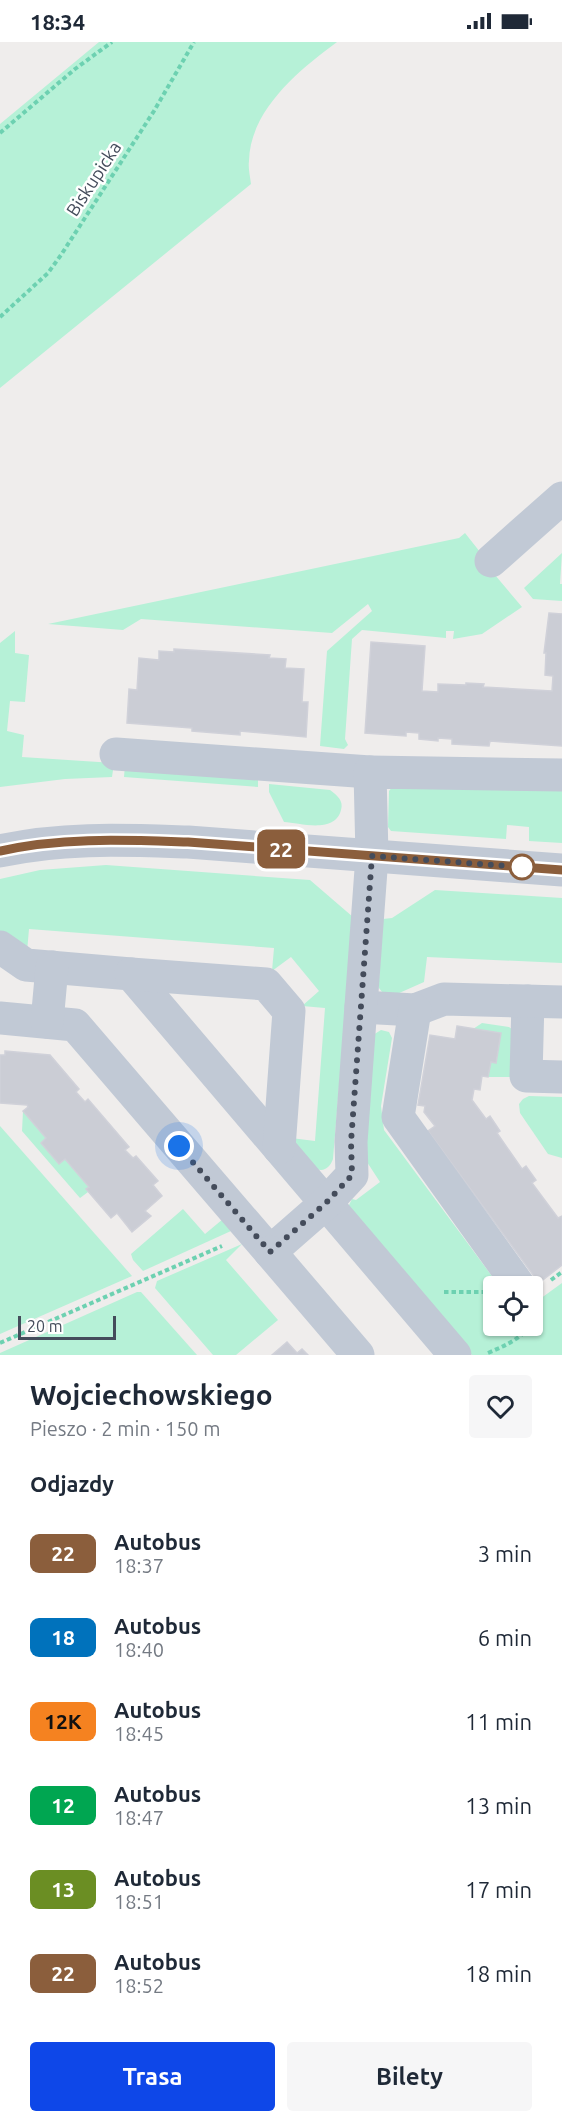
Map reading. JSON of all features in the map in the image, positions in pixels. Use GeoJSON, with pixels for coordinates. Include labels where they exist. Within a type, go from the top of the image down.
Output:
{"type":"FeatureCollection","features":[{"type":"Feature","properties":{"kind":"street"},"geometry":{"type":"LineString","coordinates":[[491,561],[562,498]]}},
{"type":"Feature","properties":{"kind":"street"},"geometry":{"type":"LineString","coordinates":[[116,754],[370,771],[562,775]]}},
{"type":"Feature","properties":{"kind":"street"},"geometry":{"type":"LineString","coordinates":[[261,1242],[326,1203],[352,1175],[351,1142],[372,856],[370,771]]}},
{"type":"Feature","properties":{"kind":"street"},"geometry":{"type":"LineString","coordinates":[[0,850],[70,841],[188,842],[562,870]]}},
{"type":"Feature","properties":{"kind":"street"},"geometry":{"type":"LineString","coordinates":[[0,947],[26,965],[266,984],[289,1011],[279,1148]]}},
{"type":"Feature","properties":{"kind":"street"},"geometry":{"type":"LineString","coordinates":[[47,1022],[52,967]]}},
{"type":"Feature","properties":{"kind":"street"},"geometry":{"type":"LineString","coordinates":[[131,974],[326,1203],[470,1354]]}},
{"type":"Feature","properties":{"kind":"street"},"geometry":{"type":"LineString","coordinates":[[361,1006],[415,1010],[444,999],[562,1002]]}},
{"type":"Feature","properties":{"kind":"street"},"geometry":{"type":"LineString","coordinates":[[528,1001],[526,1076],[562,1077]]}},
{"type":"Feature","properties":{"kind":"street"},"geometry":{"type":"LineString","coordinates":[[415,1010],[398,1117],[512,1276]]}},
{"type":"Feature","properties":{"kind":"street"},"geometry":{"type":"LineString","coordinates":[[0,1018],[75,1025],[358,1355]]}},
{"type":"Feature","properties":{"kind":"path"},"geometry":{"type":"LineString","coordinates":[[0,133],[75,69],[112,42]]}},
{"type":"Feature","properties":{"kind":"path","name":"Biskupicka"},"geometry":{"type":"LineString","coordinates":[[0,317],[48,273],[62,255],[154,111],[194,42]]}},
{"type":"Feature","properties":{"kind":"path"},"geometry":{"type":"LineString","coordinates":[[0,1343],[261,1242]]}},
{"type":"Feature","properties":{"kind":"path"},"geometry":{"type":"LineString","coordinates":[[470,1354],[506,1346],[521,1336]]}},
{"type":"Feature","properties":{"kind":"green space"},"geometry":{"type":"Polygon","coordinates":[[[99,42],[337,42],[307,65],[267,108],[252,142],[249,164],[251,184],[0,388],[0,124],[99,42]]]}},
{"type":"Feature","properties":{"kind":"green space"},"geometry":{"type":"Polygon","coordinates":[[[465,533],[480,552],[475,557],[493,577],[495,575],[522,607],[482,634],[453,639],[454,631],[446,631],[446,638],[362,630],[352,639],[345,739],[348,745],[344,749],[320,746],[327,651],[372,611],[368,604],[332,633],[141,619],[123,630],[48,624],[459,538],[465,533]]]}},
{"type":"Feature","properties":{"kind":"green space"},"geometry":{"type":"Polygon","coordinates":[[[562,553],[560,584],[562,584],[562,601],[533,599],[524,588],[562,553]]]}},
{"type":"Feature","properties":{"kind":"green space"},"geometry":{"type":"Polygon","coordinates":[[[15,631],[15,653],[29,655],[25,702],[10,701],[7,731],[24,735],[22,757],[114,763],[112,777],[65,779],[0,787],[0,643],[15,631]]]}},
{"type":"Feature","properties":{"kind":"green space"},"geometry":{"type":"Polygon","coordinates":[[[125,765],[258,774],[258,787],[124,777],[125,765]]]}},
{"type":"Feature","properties":{"kind":"green space"},"geometry":{"type":"Polygon","coordinates":[[[269,784],[330,790],[341,801],[341,810],[332,822],[325,825],[284,822],[269,792],[269,784]]]}},
{"type":"Feature","properties":{"kind":"green space"},"geometry":{"type":"Polygon","coordinates":[[[562,785],[562,843],[529,841],[529,827],[507,825],[506,839],[391,831],[388,827],[389,791],[393,786],[562,785]]]}},
{"type":"Feature","properties":{"kind":"green space"},"geometry":{"type":"Polygon","coordinates":[[[106,865],[310,880],[353,917],[333,1159],[327,1168],[316,1169],[291,1138],[315,1141],[325,1008],[302,1006],[319,991],[291,957],[272,971],[274,948],[29,929],[27,952],[0,932],[0,879],[40,870],[106,865]]]}},
{"type":"Feature","properties":{"kind":"green space"},"geometry":{"type":"Polygon","coordinates":[[[435,890],[562,898],[562,963],[427,957],[424,982],[397,994],[382,992],[379,988],[379,980],[383,919],[392,918],[435,890]]]}},
{"type":"Feature","properties":{"kind":"green space"},"geometry":{"type":"Polygon","coordinates":[[[482,1023],[509,1027],[513,1030],[512,1077],[488,1077],[491,1062],[496,1063],[501,1033],[473,1029],[482,1023]]]}},
{"type":"Feature","properties":{"kind":"green space"},"geometry":{"type":"Polygon","coordinates":[[[381,1030],[389,1032],[392,1038],[381,1106],[384,1130],[492,1276],[483,1276],[483,1336],[543,1336],[543,1297],[562,1283],[562,1355],[472,1355],[348,1207],[352,1199],[356,1200],[380,1182],[365,1159],[373,1035],[381,1030]]]}},
{"type":"Feature","properties":{"kind":"green space"},"geometry":{"type":"Polygon","coordinates":[[[529,1096],[562,1097],[562,1158],[548,1154],[520,1113],[519,1104],[529,1096]]]}},
{"type":"Feature","properties":{"kind":"green space"},"geometry":{"type":"Polygon","coordinates":[[[23,1111],[46,1138],[41,1143],[59,1164],[65,1159],[89,1187],[86,1189],[88,1192],[80,1198],[22,1131],[23,1111]]]}},
{"type":"Feature","properties":{"kind":"green space"},"geometry":{"type":"Polygon","coordinates":[[[0,1126],[132,1276],[0,1334],[0,1126]]]}},
{"type":"Feature","properties":{"kind":"green space"},"geometry":{"type":"Polygon","coordinates":[[[183,1209],[205,1234],[223,1219],[231,1231],[143,1271],[133,1260],[131,1254],[183,1209]]]}},
{"type":"Feature","properties":{"kind":"green space"},"geometry":{"type":"Polygon","coordinates":[[[242,1244],[226,1260],[278,1320],[236,1355],[213,1355],[155,1288],[157,1281],[242,1244]]]}},
{"type":"Feature","properties":{"kind":"green space"},"geometry":{"type":"Polygon","coordinates":[[[141,1292],[197,1355],[0,1355],[0,1353],[141,1292]]]}},
{"type":"Feature","properties":{"kind":"building"},"geometry":{"type":"Polygon","coordinates":[[[549,613],[562,614],[562,746],[490,741],[489,746],[452,744],[452,739],[438,738],[438,741],[419,739],[419,733],[406,732],[406,736],[365,733],[371,642],[425,646],[422,691],[438,692],[438,684],[466,685],[466,683],[484,684],[483,687],[552,691],[553,676],[545,675],[546,653],[544,653],[549,613]]]}},
{"type":"Feature","properties":{"kind":"building"},"geometry":{"type":"Polygon","coordinates":[[[174,649],[270,655],[269,658],[286,659],[285,668],[304,669],[302,702],[308,702],[306,737],[240,731],[240,735],[192,731],[192,728],[127,723],[129,689],[137,690],[139,658],[159,660],[159,651],[174,652],[174,649]]]}},
{"type":"Feature","properties":{"kind":"building"},"geometry":{"type":"Polygon","coordinates":[[[457,1026],[501,1033],[496,1063],[491,1062],[488,1077],[482,1076],[480,1090],[474,1089],[472,1100],[486,1119],[490,1116],[500,1131],[497,1133],[522,1169],[526,1166],[536,1180],[532,1183],[558,1218],[562,1216],[562,1265],[543,1280],[543,1276],[534,1276],[428,1131],[435,1126],[424,1112],[425,1106],[418,1105],[430,1035],[455,1039],[457,1026]]]}},
{"type":"Feature","properties":{"kind":"building"},"geometry":{"type":"Polygon","coordinates":[[[5,1051],[50,1055],[79,1089],[76,1092],[85,1102],[88,1099],[129,1147],[125,1150],[133,1158],[136,1156],[158,1181],[153,1185],[162,1196],[145,1211],[151,1216],[132,1232],[117,1213],[111,1218],[86,1189],[89,1187],[65,1159],[59,1164],[41,1143],[46,1138],[23,1111],[28,1107],[27,1105],[0,1103],[0,1055],[5,1055],[5,1051]]]}},
{"type":"Feature","properties":{"kind":"building"},"geometry":{"type":"Polygon","coordinates":[[[287,1342],[297,1353],[302,1349],[308,1355],[272,1355],[287,1342]]]}},
{"type":"Feature","properties":{"kind":"bus line","name":"22"},"geometry":{"type":"LineString","coordinates":[[0,851],[70,841],[188,842],[562,870]]}},
{"type":"Feature","properties":{"kind":"route"},"geometry":{"type":"LineString","coordinates":[[179,1146],[270,1252],[326,1203],[352,1175],[351,1142],[372,856],[522,867]]}}]}
